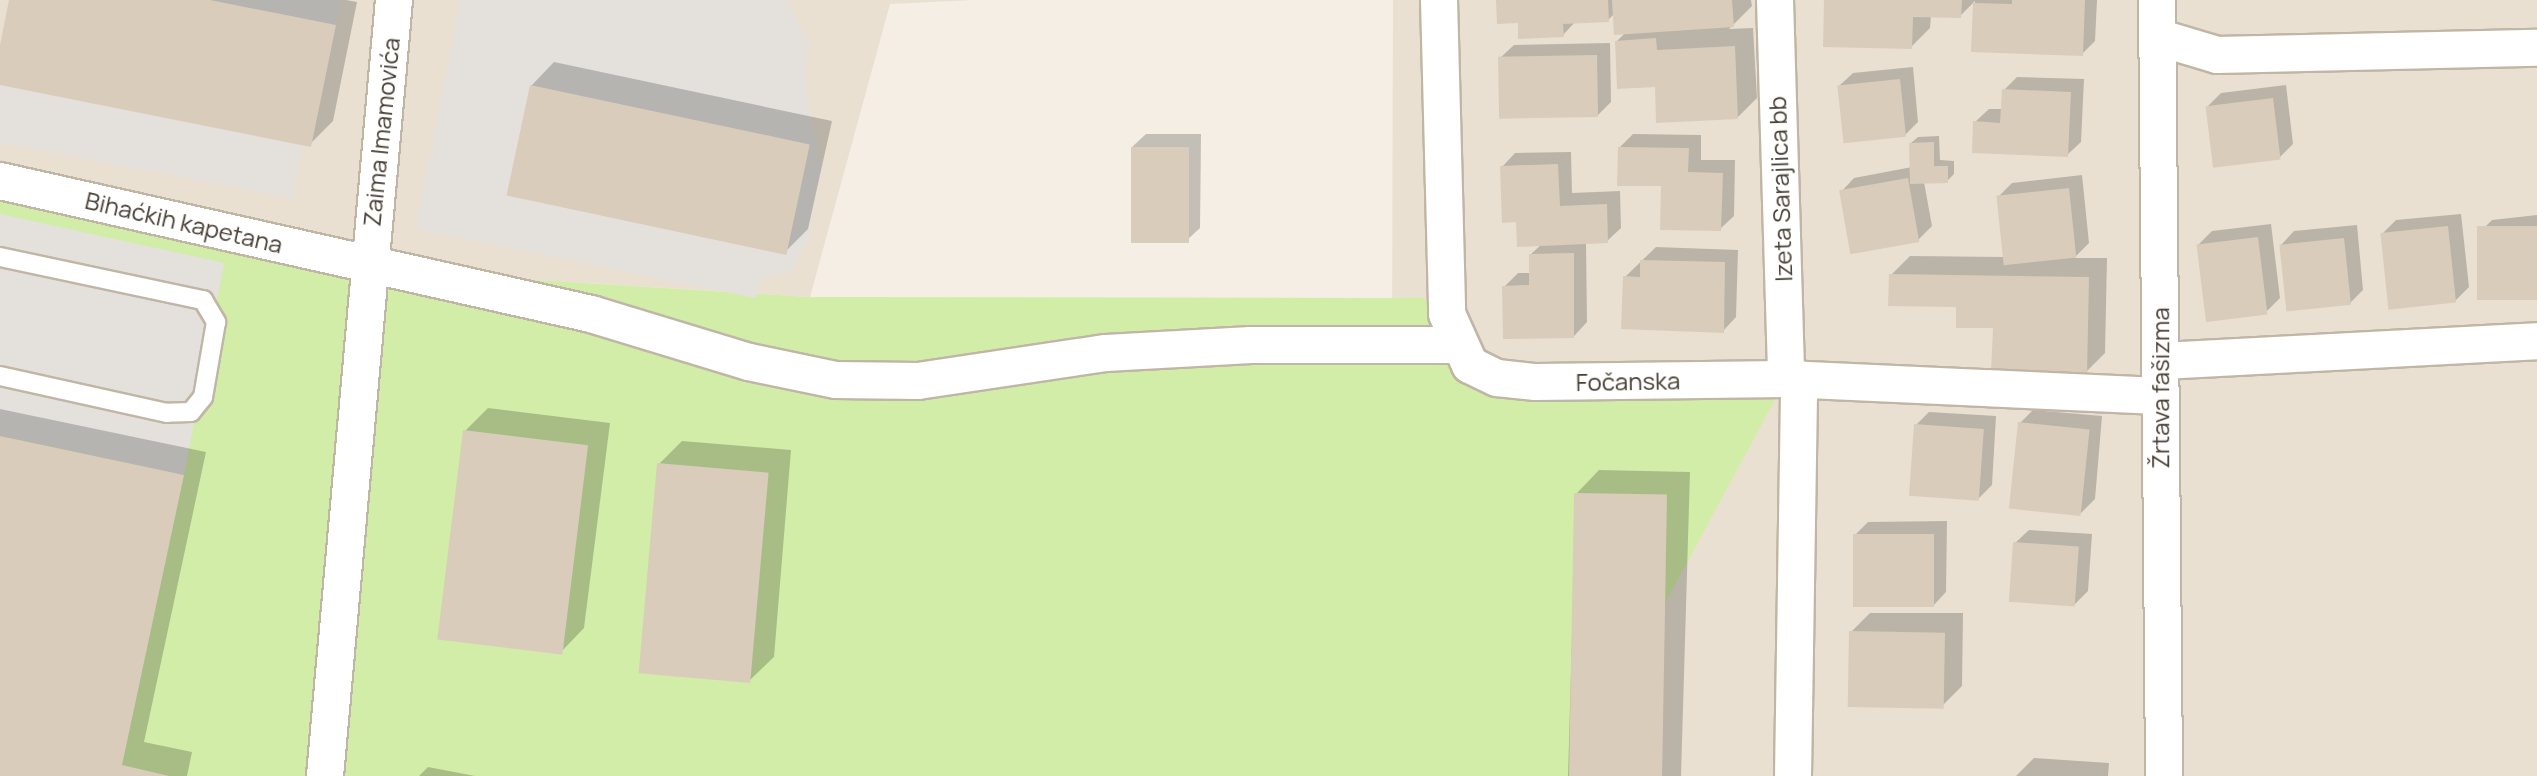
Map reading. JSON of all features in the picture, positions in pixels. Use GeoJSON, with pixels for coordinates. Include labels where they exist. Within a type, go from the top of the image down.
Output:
{"type":"FeatureCollection","features":[{"type":"Feature","properties":{"kind":"street","name":"Zaima Imamovića"},"geometry":{"type":"LineString","coordinates":[[325,776],[368,263],[394,0]]}},
{"type":"Feature","properties":{"kind":"street"},"geometry":{"type":"LineString","coordinates":[[1439,0],[1444,273],[1447,314],[1457,345]]}},
{"type":"Feature","properties":{"kind":"street","name":"Izeta Sarajlica bb"},"geometry":{"type":"LineString","coordinates":[[1775,0],[1792,379],[1793,776]]}},
{"type":"Feature","properties":{"kind":"street","name":"Žrtava fašizma"},"geometry":{"type":"LineString","coordinates":[[2157,0],[2164,776]]}},
{"type":"Feature","properties":{"kind":"street"},"geometry":{"type":"LineString","coordinates":[[2157,37],[2217,55],[2537,48]]}},
{"type":"Feature","properties":{"kind":"street","name":"Bihaćkih kapetana"},"geometry":{"type":"LineString","coordinates":[[0,181],[591,314],[749,362],[836,380],[918,381],[1106,353],[1251,345],[1457,345]]}},
{"type":"Feature","properties":{"kind":"street"},"geometry":{"type":"LineString","coordinates":[[2161,361],[2537,341]]}},
{"type":"Feature","properties":{"kind":"street","name":"Fočanska"},"geometry":{"type":"LineString","coordinates":[[1457,345],[1470,365],[1510,379],[1792,379],[2159,396]]}},
{"type":"Feature","properties":{"kind":"lane"},"geometry":{"type":"LineString","coordinates":[[0,257],[203,300],[216,322],[203,397],[191,412],[167,413],[0,376]]}},
{"type":"Feature","properties":{"kind":"shaded area"},"geometry":{"type":"Polygon","coordinates":[[[0,0],[973,0],[890,4],[810,297],[442,274],[0,179],[0,0]]]}},
{"type":"Feature","properties":{"kind":"shaded area"},"geometry":{"type":"Polygon","coordinates":[[[210,0],[342,0],[336,25],[210,0]]]}},
{"type":"Feature","properties":{"kind":"shaded area"},"geometry":{"type":"Polygon","coordinates":[[[461,0],[786,0],[809,42],[804,79],[821,170],[807,243],[791,272],[762,278],[756,298],[416,229],[461,0]]]}},
{"type":"Feature","properties":{"kind":"shaded area"},"geometry":{"type":"Polygon","coordinates":[[[1393,0],[2537,0],[2537,776],[1424,776],[1392,385],[1393,0]]]}},
{"type":"Feature","properties":{"kind":"shaded area"},"geometry":{"type":"Polygon","coordinates":[[[0,85],[302,144],[292,199],[0,142],[0,85]]]}},
{"type":"Feature","properties":{"kind":"shaded area"},"geometry":{"type":"Polygon","coordinates":[[[0,214],[224,263],[184,475],[0,436],[0,214]]]}},
{"type":"Feature","properties":{"kind":"green space"},"geometry":{"type":"Polygon","coordinates":[[[0,181],[442,274],[810,297],[1423,298],[1447,314],[1470,365],[1786,379],[1572,776],[0,776],[0,181]]]}},
{"type":"Feature","properties":{"kind":"building"},"geometry":{"type":"Polygon","coordinates":[[[9,0],[210,0],[336,25],[311,147],[0,85],[0,45],[9,0]]]}},
{"type":"Feature","properties":{"kind":"building"},"geometry":{"type":"Polygon","coordinates":[[[1496,0],[1608,0],[1609,22],[1563,24],[1564,37],[1518,39],[1518,23],[1497,24],[1496,0]]]}},
{"type":"Feature","properties":{"kind":"building"},"geometry":{"type":"Polygon","coordinates":[[[1612,0],[1732,0],[1734,27],[1614,35],[1612,0]]]}},
{"type":"Feature","properties":{"kind":"building"},"geometry":{"type":"Polygon","coordinates":[[[1824,0],[1962,0],[1961,18],[1913,17],[1912,49],[1823,47],[1824,0]]]}},
{"type":"Feature","properties":{"kind":"building"},"geometry":{"type":"Polygon","coordinates":[[[2012,0],[2085,0],[2083,56],[1971,52],[1973,3],[2012,4],[2012,0]]]}},
{"type":"Feature","properties":{"kind":"building"},"geometry":{"type":"Polygon","coordinates":[[[1656,38],[1657,50],[1735,46],[1738,119],[1656,123],[1655,87],[1617,89],[1615,41],[1656,38]]]}},
{"type":"Feature","properties":{"kind":"building"},"geometry":{"type":"Polygon","coordinates":[[[1597,55],[1598,117],[1499,119],[1498,57],[1597,55]]]}},
{"type":"Feature","properties":{"kind":"building"},"geometry":{"type":"Polygon","coordinates":[[[1900,79],[1906,137],[1843,143],[1837,86],[1900,79]]]}},
{"type":"Feature","properties":{"kind":"building"},"geometry":{"type":"Polygon","coordinates":[[[530,85],[810,144],[786,255],[507,196],[530,85]]]}},
{"type":"Feature","properties":{"kind":"building"},"geometry":{"type":"Polygon","coordinates":[[[2002,89],[2071,92],[2068,157],[1972,153],[1973,121],[2000,123],[2002,89]]]}},
{"type":"Feature","properties":{"kind":"building"},"geometry":{"type":"Polygon","coordinates":[[[2273,98],[2281,160],[2213,168],[2206,106],[2273,98]]]}},
{"type":"Feature","properties":{"kind":"building"},"geometry":{"type":"Polygon","coordinates":[[[1934,142],[1934,166],[1948,166],[1948,183],[1910,184],[1909,143],[1934,142]]]}},
{"type":"Feature","properties":{"kind":"building"},"geometry":{"type":"Polygon","coordinates":[[[1131,147],[1189,147],[1189,243],[1131,243],[1131,147]]]}},
{"type":"Feature","properties":{"kind":"building"},"geometry":{"type":"Polygon","coordinates":[[[1618,147],[1689,148],[1688,172],[1723,173],[1721,231],[1660,230],[1661,186],[1617,186],[1618,147]]]}},
{"type":"Feature","properties":{"kind":"building"},"geometry":{"type":"Polygon","coordinates":[[[1558,164],[1560,206],[1607,204],[1608,243],[1517,247],[1516,222],[1502,223],[1500,166],[1558,164]]]}},
{"type":"Feature","properties":{"kind":"building"},"geometry":{"type":"Polygon","coordinates":[[[1908,178],[1919,242],[1850,254],[1839,190],[1908,178]]]}},
{"type":"Feature","properties":{"kind":"building"},"geometry":{"type":"Polygon","coordinates":[[[2069,188],[2076,258],[2004,265],[1996,196],[2069,188]]]}},
{"type":"Feature","properties":{"kind":"building"},"geometry":{"type":"Polygon","coordinates":[[[2448,226],[2456,303],[2388,310],[2380,233],[2448,226]]]}},
{"type":"Feature","properties":{"kind":"building"},"geometry":{"type":"Polygon","coordinates":[[[2477,226],[2537,226],[2537,300],[2477,300],[2477,226]]]}},
{"type":"Feature","properties":{"kind":"building"},"geometry":{"type":"Polygon","coordinates":[[[2258,237],[2268,314],[2206,322],[2196,245],[2258,237]]]}},
{"type":"Feature","properties":{"kind":"building"},"geometry":{"type":"Polygon","coordinates":[[[2344,238],[2351,305],[2286,311],[2279,245],[2344,238]]]}},
{"type":"Feature","properties":{"kind":"building"},"geometry":{"type":"Polygon","coordinates":[[[1574,253],[1574,338],[1503,339],[1502,286],[1529,285],[1529,254],[1574,253]]]}},
{"type":"Feature","properties":{"kind":"building"},"geometry":{"type":"Polygon","coordinates":[[[1640,260],[1725,262],[1724,333],[1621,329],[1623,276],[1640,277],[1640,260]]]}},
{"type":"Feature","properties":{"kind":"building"},"geometry":{"type":"Polygon","coordinates":[[[1889,274],[2089,277],[2087,374],[1991,372],[1993,328],[1956,328],[1956,307],[1888,306],[1889,274]]]}},
{"type":"Feature","properties":{"kind":"building"},"geometry":{"type":"Polygon","coordinates":[[[2018,422],[2090,430],[2081,516],[2009,509],[2018,422]]]}},
{"type":"Feature","properties":{"kind":"building"},"geometry":{"type":"Polygon","coordinates":[[[1914,424],[1984,429],[1979,501],[1909,496],[1914,424]]]}},
{"type":"Feature","properties":{"kind":"building"},"geometry":{"type":"Polygon","coordinates":[[[463,430],[588,445],[562,655],[437,639],[463,430]]]}},
{"type":"Feature","properties":{"kind":"building"},"geometry":{"type":"Polygon","coordinates":[[[0,436],[184,475],[122,765],[169,776],[0,776],[0,436]]]}},
{"type":"Feature","properties":{"kind":"building"},"geometry":{"type":"Polygon","coordinates":[[[657,463],[769,473],[750,683],[639,673],[657,463]]]}},
{"type":"Feature","properties":{"kind":"building"},"geometry":{"type":"Polygon","coordinates":[[[1574,493],[1667,495],[1662,776],[1569,776],[1574,493]]]}},
{"type":"Feature","properties":{"kind":"building"},"geometry":{"type":"Polygon","coordinates":[[[1853,534],[1934,534],[1934,607],[1853,607],[1853,534]]]}},
{"type":"Feature","properties":{"kind":"building"},"geometry":{"type":"Polygon","coordinates":[[[2013,542],[2079,547],[2075,606],[2009,602],[2013,542]]]}},
{"type":"Feature","properties":{"kind":"building"},"geometry":{"type":"Polygon","coordinates":[[[1849,631],[1945,633],[1944,709],[1848,707],[1849,631]]]}}]}
